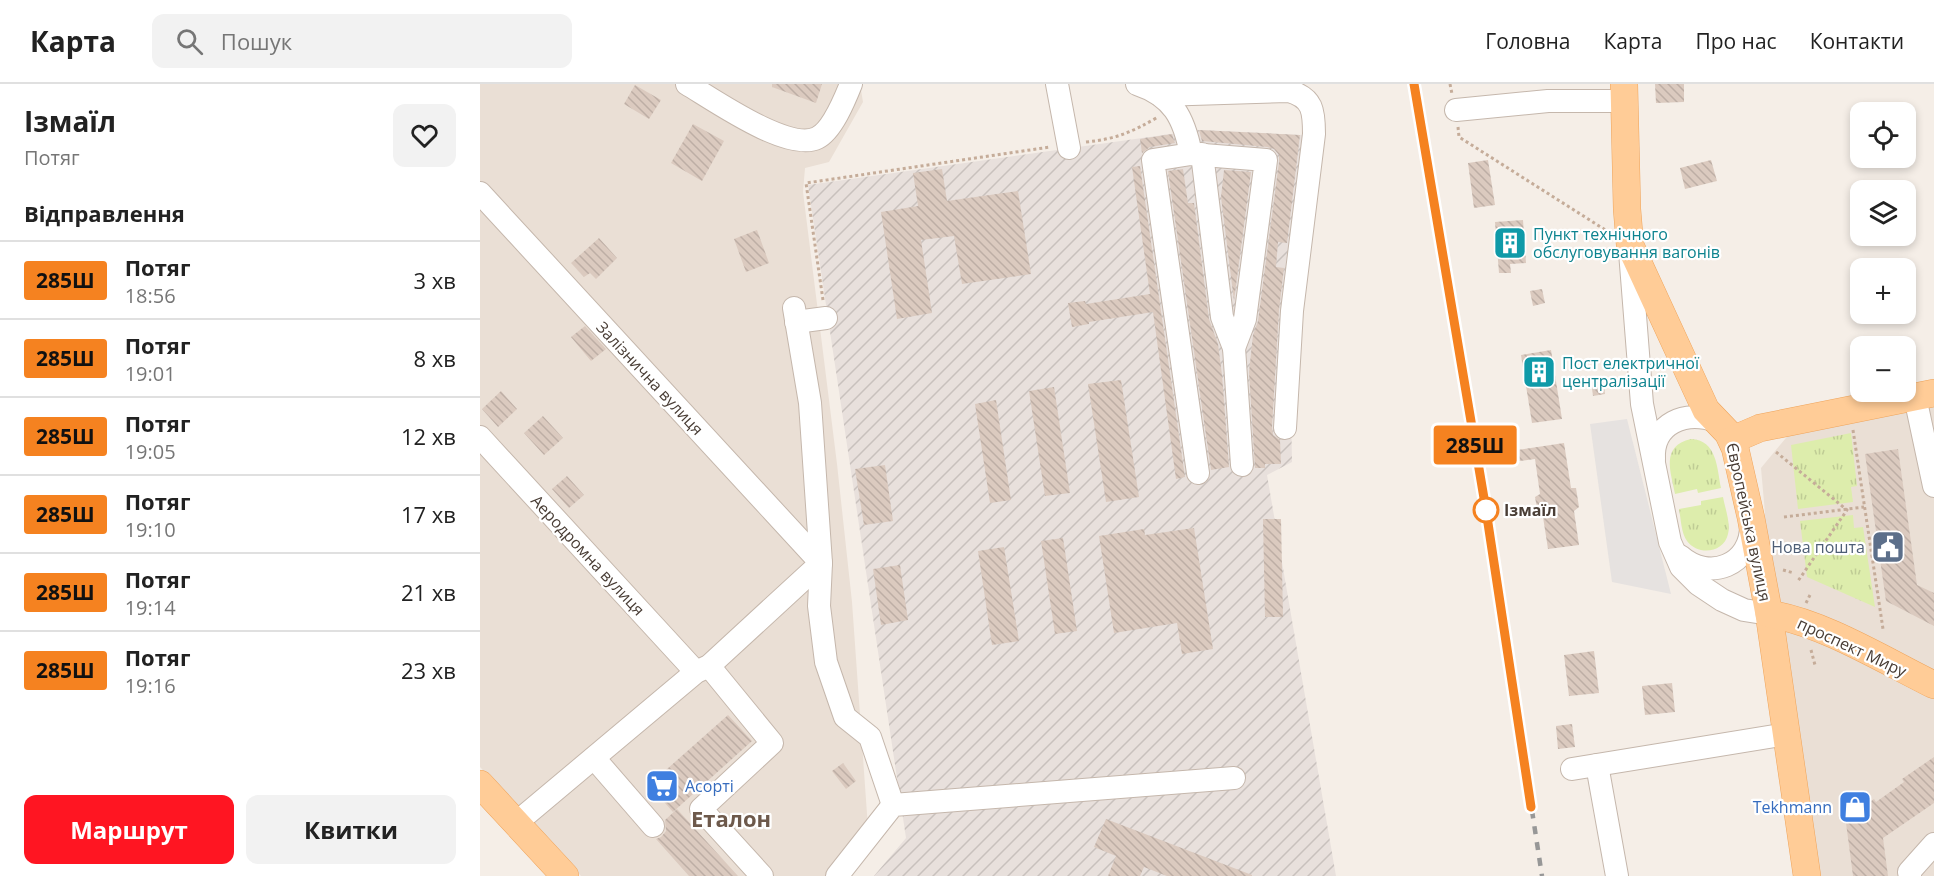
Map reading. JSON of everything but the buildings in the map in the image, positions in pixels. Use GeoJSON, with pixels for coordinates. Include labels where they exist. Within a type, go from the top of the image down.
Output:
{"type":"FeatureCollection","features":[{"type":"Feature","properties":{"kind":"main road","name":"Європейська вулиця"},"geometry":{"type":"LineString","coordinates":[[1624,92],[1630,245],[1703,404],[1724,431],[1751,518],[1787,734],[1807,876]]}},
{"type":"Feature","properties":{"kind":"main road"},"geometry":{"type":"LineString","coordinates":[[1724,431],[1760,428],[1924,395]]}},
{"type":"Feature","properties":{"kind":"main road","name":"проспект Миру"},"geometry":{"type":"LineString","coordinates":[[1768,615],[1786,617],[1827,632],[1934,685]]}},
{"type":"Feature","properties":{"kind":"main road"},"geometry":{"type":"LineString","coordinates":[[480,784],[565,876]]}},
{"type":"Feature","properties":{"kind":"street"},"geometry":{"type":"LineString","coordinates":[[687,84],[770,132],[803,142],[818,138],[829,126],[852,84]]}},
{"type":"Feature","properties":{"kind":"street"},"geometry":{"type":"LineString","coordinates":[[1056,84],[1069,146]]}},
{"type":"Feature","properties":{"kind":"street"},"geometry":{"type":"LineString","coordinates":[[1137,84],[1168,101],[1187,132],[1196,154],[1222,317],[1234,348],[1242,465]]}},
{"type":"Feature","properties":{"kind":"street"},"geometry":{"type":"LineString","coordinates":[[1168,101],[1289,91],[1307,99],[1311,107],[1314,134],[1306,215],[1292,311],[1285,428]]}},
{"type":"Feature","properties":{"kind":"street"},"geometry":{"type":"LineString","coordinates":[[1455,110],[1624,92]]}},
{"type":"Feature","properties":{"kind":"street"},"geometry":{"type":"LineString","coordinates":[[1198,473],[1153,160],[1196,154],[1266,160],[1245,319],[1234,348]]}},
{"type":"Feature","properties":{"kind":"street","name":"Залізнична вулиця"},"geometry":{"type":"LineString","coordinates":[[480,193],[821,563]]}},
{"type":"Feature","properties":{"kind":"street"},"geometry":{"type":"LineString","coordinates":[[1630,245],[1642,404],[1670,542],[1682,567],[1698,584],[1722,600],[1744,610],[1768,615]]}},
{"type":"Feature","properties":{"kind":"street"},"geometry":{"type":"LineString","coordinates":[[826,318],[795,315],[810,403],[821,563],[819,606],[826,662],[845,717],[870,737],[893,805]]}},
{"type":"Feature","properties":{"kind":"street"},"geometry":{"type":"LineString","coordinates":[[1636,335],[1667,326]]}},
{"type":"Feature","properties":{"kind":"street"},"geometry":{"type":"LineString","coordinates":[[1924,395],[1934,486]]}},
{"type":"Feature","properties":{"kind":"street"},"geometry":{"type":"LineString","coordinates":[[1654,464],[1653,453],[1656,441],[1671,423],[1693,416],[1705,417],[1724,431]]}},
{"type":"Feature","properties":{"kind":"street","name":"Аеродромна вулиця"},"geometry":{"type":"LineString","coordinates":[[480,438],[772,743],[701,809],[762,876]]}},
{"type":"Feature","properties":{"kind":"street"},"geometry":{"type":"LineString","coordinates":[[1674,551],[1689,564],[1698,568],[1718,568],[1727,565],[1735,560],[1748,545],[1752,527],[1751,518]]}},
{"type":"Feature","properties":{"kind":"street"},"geometry":{"type":"LineString","coordinates":[[516,823],[702,669],[821,563]]}},
{"type":"Feature","properties":{"kind":"street"},"geometry":{"type":"LineString","coordinates":[[1572,769],[1787,734]]}},
{"type":"Feature","properties":{"kind":"street"},"geometry":{"type":"LineString","coordinates":[[594,758],[653,826]]}},
{"type":"Feature","properties":{"kind":"street"},"geometry":{"type":"LineString","coordinates":[[1597,765],[1617,876]]}},
{"type":"Feature","properties":{"kind":"street"},"geometry":{"type":"LineString","coordinates":[[837,876],[893,805],[1234,778]]}},
{"type":"Feature","properties":{"kind":"street"},"geometry":{"type":"LineString","coordinates":[[1910,876],[1909,872],[1934,844]]}},
{"type":"Feature","properties":{"kind":"path"},"geometry":{"type":"LineString","coordinates":[[826,318],[806,183],[1111,139],[1138,129],[1168,101]]}},
{"type":"Feature","properties":{"kind":"path"},"geometry":{"type":"LineString","coordinates":[[1459,137],[1630,245]]}},
{"type":"Feature","properties":{"kind":"path"},"geometry":{"type":"LineString","coordinates":[[1852,428],[1883,629]]}},
{"type":"Feature","properties":{"kind":"path"},"geometry":{"type":"LineString","coordinates":[[1776,452],[1846,510]]}},
{"type":"Feature","properties":{"kind":"path"},"geometry":{"type":"LineString","coordinates":[[1784,517],[1864,507]]}},
{"type":"Feature","properties":{"kind":"path"},"geometry":{"type":"LineString","coordinates":[[1798,581],[1846,510]]}},
{"type":"Feature","properties":{"kind":"path"},"geometry":{"type":"LineString","coordinates":[[1783,570],[1794,573]]}},
{"type":"Feature","properties":{"kind":"path"},"geometry":{"type":"LineString","coordinates":[[1806,603],[1810,595]]}},
{"type":"Feature","properties":{"kind":"path"},"geometry":{"type":"LineString","coordinates":[[1811,650],[1815,665]]}},
{"type":"Feature","properties":{"kind":"shaded area"},"geometry":{"type":"Polygon","coordinates":[[[480,84],[860,84],[863,102],[829,162],[805,168],[803,192],[852,602],[868,828],[826,876],[581,876],[480,767],[480,84]]]}},
{"type":"Feature","properties":{"kind":"shaded area"},"geometry":{"type":"Polygon","coordinates":[[[1199,130],[1314,134],[1291,408],[1292,462],[1267,475],[1336,876],[874,876],[906,838],[808,185],[1199,130]]]}},
{"type":"Feature","properties":{"kind":"shaded area"},"geometry":{"type":"Polygon","coordinates":[[[1934,406],[1934,876],[1815,876],[1758,560],[1765,513],[1761,468],[1790,433],[1934,406]]]}},
{"type":"Feature","properties":{"kind":"shaded area"},"geometry":{"type":"Polygon","coordinates":[[[1627,419],[1671,594],[1612,582],[1590,424],[1627,419]]]}},
{"type":"Feature","properties":{"kind":"green space"},"geometry":{"type":"Polygon","coordinates":[[[1851,433],[1857,486],[1851,487],[1853,502],[1798,509],[1791,445],[1851,433]]]}},
{"type":"Feature","properties":{"kind":"green space"},"geometry":{"type":"Polygon","coordinates":[[[1691,439],[1706,444],[1711,450],[1717,464],[1721,488],[1698,493],[1697,489],[1675,494],[1670,469],[1671,454],[1681,442],[1691,439]]]}},
{"type":"Feature","properties":{"kind":"green space"},"geometry":{"type":"Polygon","coordinates":[[[1723,497],[1729,526],[1726,540],[1716,549],[1697,549],[1687,541],[1681,526],[1679,509],[1701,505],[1701,501],[1723,497]]]}},
{"type":"Feature","properties":{"kind":"green space"},"geometry":{"type":"Polygon","coordinates":[[[1853,515],[1854,528],[1863,527],[1875,607],[1807,577],[1800,521],[1853,515]]]}},
{"type":"Feature","properties":{"kind":"railway"},"geometry":{"type":"LineString","coordinates":[[1414,84],[1486,510],[1542,876]]}},
{"type":"Feature","properties":{"kind":"train","name":"285Ш"},"geometry":{"type":"LineString","coordinates":[[1414,84],[1486,510],[1531,807]]}},
{"type":"Feature","properties":{"kind":"place","name":"Пункт технічного обслуговування вагонів"},"geometry":{"type":"Point","coordinates":[1510,243]}},
{"type":"Feature","properties":{"kind":"place","name":"Пост електричної централізації"},"geometry":{"type":"Point","coordinates":[1539,372]}},
{"type":"Feature","properties":{"kind":"place","name":"Ізмаїл"},"geometry":{"type":"Point","coordinates":[1486,510]}},
{"type":"Feature","properties":{"kind":"place","name":"Нова пошта"},"geometry":{"type":"Point","coordinates":[1888,547]}},
{"type":"Feature","properties":{"kind":"place","name":"Асорті"},"geometry":{"type":"Point","coordinates":[662,786]}},
{"type":"Feature","properties":{"kind":"place","name":"Tekhmann"},"geometry":{"type":"Point","coordinates":[1855,807]}},
{"type":"Feature","properties":{"kind":"district","name":"Еталон"},"geometry":{"type":"Point","coordinates":[731,819]}}]}
